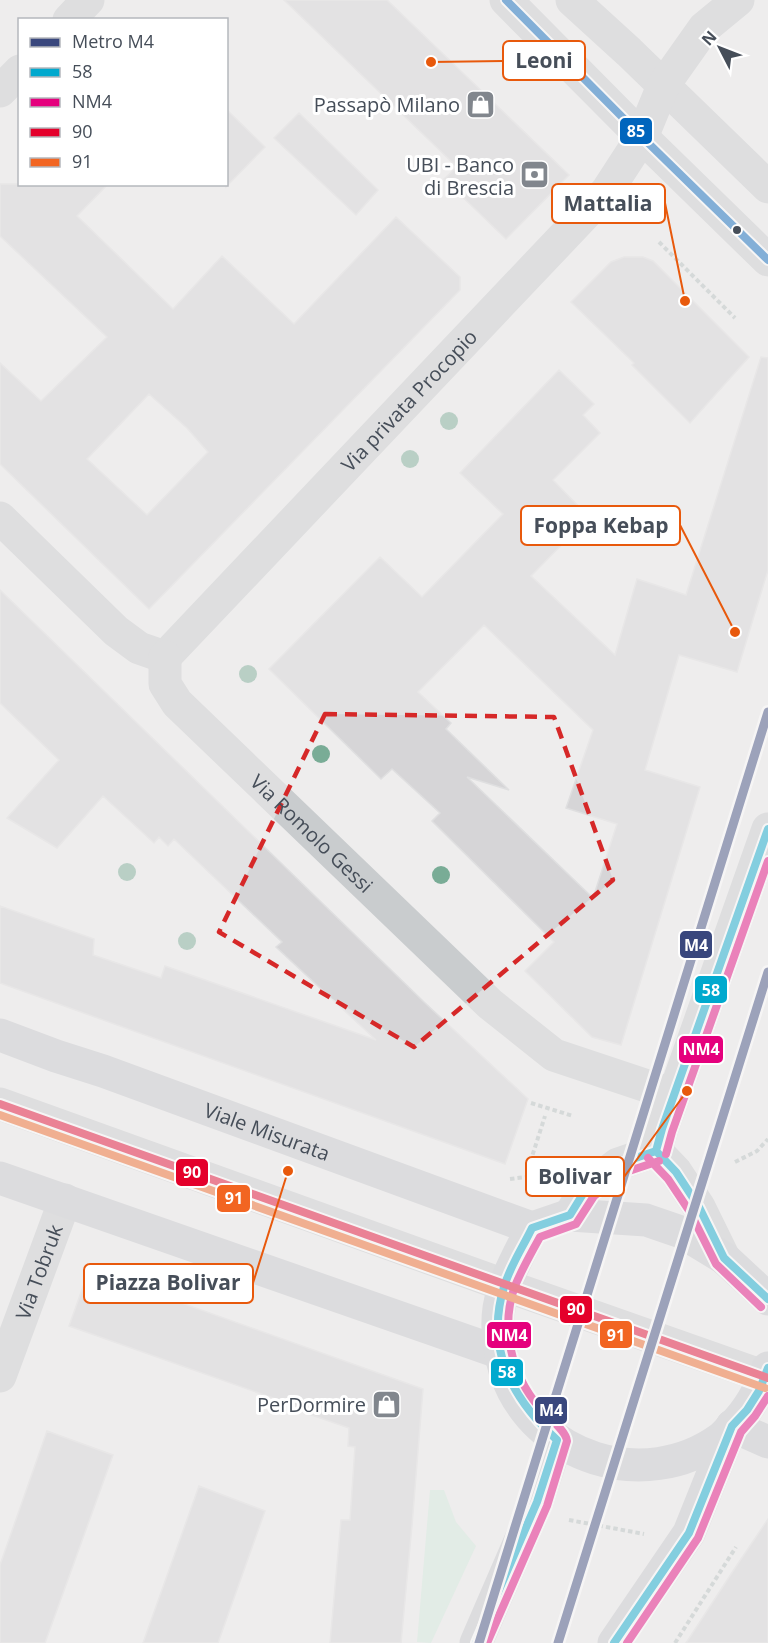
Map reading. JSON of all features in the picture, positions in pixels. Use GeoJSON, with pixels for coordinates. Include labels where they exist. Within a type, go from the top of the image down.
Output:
{"type":"FeatureCollection","features":[{"type":"Feature","properties":{"kind":"main road","name":"Viale Misurata"},"geometry":{"type":"LineString","coordinates":[[0,1035],[532,1228]]}},
{"type":"Feature","properties":{"kind":"main road"},"geometry":{"type":"LineString","coordinates":[[0,1178],[501,1353]]}},
{"type":"Feature","properties":{"kind":"main road"},"geometry":{"type":"LineString","coordinates":[[767,1374],[753,1401],[732,1426],[720,1438],[694,1453],[671,1461],[647,1465],[600,1461],[557,1440],[537,1423],[520,1402],[508,1378],[501,1353],[498,1319],[504,1285],[532,1228],[570,1215],[646,1220],[681,1232],[724,1258],[768,1299]]}},
{"type":"Feature","properties":{"kind":"main road"},"geometry":{"type":"LineString","coordinates":[[732,1426],[768,1442]]}},
{"type":"Feature","properties":{"kind":"main road"},"geometry":{"type":"LineString","coordinates":[[614,1643],[689,1533],[732,1426]]}},
{"type":"Feature","properties":{"kind":"main road"},"geometry":{"type":"LineString","coordinates":[[476,1643],[537,1502],[557,1440]]}},
{"type":"Feature","properties":{"kind":"street"},"geometry":{"type":"LineString","coordinates":[[71,18],[88,0]]}},
{"type":"Feature","properties":{"kind":"street"},"geometry":{"type":"LineString","coordinates":[[506,0],[768,260]]}},
{"type":"Feature","properties":{"kind":"street"},"geometry":{"type":"LineString","coordinates":[[572,0],[768,187]]}},
{"type":"Feature","properties":{"kind":"street","name":"Via privata Procopio"},"geometry":{"type":"LineString","coordinates":[[165,657],[607,191],[642,137],[663,86],[704,28],[738,0]]}},
{"type":"Feature","properties":{"kind":"street"},"geometry":{"type":"LineString","coordinates":[[0,91],[18,72]]}},
{"type":"Feature","properties":{"kind":"street"},"geometry":{"type":"LineString","coordinates":[[0,518],[116,631],[139,648],[165,657]]}},
{"type":"Feature","properties":{"kind":"street","name":"Via Romolo Gessi"},"geometry":{"type":"LineString","coordinates":[[165,657],[165,684],[177,703],[490,1004],[554,1056],[674,1095]]}},
{"type":"Feature","properties":{"kind":"street"},"geometry":{"type":"LineString","coordinates":[[656,1151],[768,829]]}},
{"type":"Feature","properties":{"kind":"street"},"geometry":{"type":"LineString","coordinates":[[0,1104],[504,1285],[767,1374]]}},
{"type":"Feature","properties":{"kind":"street"},"geometry":{"type":"LineString","coordinates":[[570,1215],[586,1189],[618,1164],[656,1151]]}},
{"type":"Feature","properties":{"kind":"street"},"geometry":{"type":"LineString","coordinates":[[656,1151],[676,1172],[699,1207],[724,1258]]}},
{"type":"Feature","properties":{"kind":"street","name":"Via Tobruk"},"geometry":{"type":"LineString","coordinates":[[0,1376],[65,1200]]}},
{"type":"Feature","properties":{"kind":"path"},"geometry":{"type":"LineString","coordinates":[[659,242],[735,318]]}},
{"type":"Feature","properties":{"kind":"path"},"geometry":{"type":"LineString","coordinates":[[713,1163],[716,1145],[768,981]]}},
{"type":"Feature","properties":{"kind":"path"},"geometry":{"type":"LineString","coordinates":[[531,1103],[573,1116]]}},
{"type":"Feature","properties":{"kind":"path"},"geometry":{"type":"LineString","coordinates":[[528,1169],[545,1116]]}},
{"type":"Feature","properties":{"kind":"path"},"geometry":{"type":"LineString","coordinates":[[735,1162],[757,1151],[768,1139]]}},
{"type":"Feature","properties":{"kind":"path"},"geometry":{"type":"LineString","coordinates":[[461,1202],[494,1180],[546,1176],[554,1173]]}},
{"type":"Feature","properties":{"kind":"path"},"geometry":{"type":"LineString","coordinates":[[563,1519],[645,1534]]}},
{"type":"Feature","properties":{"kind":"path"},"geometry":{"type":"LineString","coordinates":[[675,1643],[736,1547]]}},
{"type":"Feature","properties":{"kind":"highlighted area"},"geometry":{"type":"Polygon","coordinates":[[[325,714],[554,717],[613,880],[414,1047],[219,932],[325,714]]]}},
{"type":"Feature","properties":{"kind":"green space"},"geometry":{"type":"Polygon","coordinates":[[[430,1490],[444,1490],[456,1522],[476,1546],[431,1643],[417,1642],[430,1490]]]}},
{"type":"Feature","properties":{"kind":"building"},"geometry":{"type":"Polygon","coordinates":[[[284,0],[387,0],[569,175],[506,239],[444,179],[457,167],[284,0]]]}},
{"type":"Feature","properties":{"kind":"building"},"geometry":{"type":"Polygon","coordinates":[[[228,111],[265,147],[228,185],[228,111]]]}},
{"type":"Feature","properties":{"kind":"building"},"geometry":{"type":"Polygon","coordinates":[[[299,113],[378,190],[356,215],[274,138],[299,113]]]}},
{"type":"Feature","properties":{"kind":"building"},"geometry":{"type":"Polygon","coordinates":[[[0,184],[106,186],[77,216],[173,309],[222,256],[294,324],[396,217],[460,277],[460,290],[149,609],[0,464],[0,363],[41,401],[107,337],[0,236],[0,184]],[[149,394],[87,459],[147,515],[208,452],[187,428],[149,394]]]}},
{"type":"Feature","properties":{"kind":"building"},"geometry":{"type":"Polygon","coordinates":[[[624,257],[643,257],[653,261],[749,357],[690,423],[632,365],[634,363],[571,302],[611,262],[624,257]]]}},
{"type":"Feature","properties":{"kind":"building"},"geometry":{"type":"Polygon","coordinates":[[[761,357],[768,358],[768,570],[737,672],[679,655],[645,770],[700,787],[621,1045],[592,1037],[525,971],[554,942],[432,821],[440,813],[392,769],[381,779],[269,669],[380,557],[422,597],[503,514],[460,473],[559,370],[594,404],[583,415],[600,433],[553,480],[589,517],[531,576],[615,655],[637,579],[686,595],[761,357]],[[484,625],[418,692],[451,723],[446,729],[509,790],[467,777],[593,898],[617,824],[566,808],[593,730],[484,625]]]}},
{"type":"Feature","properties":{"kind":"building"},"geometry":{"type":"Polygon","coordinates":[[[0,590],[424,1002],[528,1099],[505,1164],[0,983],[0,906],[94,939],[93,955],[161,978],[165,966],[376,1040],[276,947],[282,942],[174,839],[168,846],[159,837],[154,843],[103,796],[57,848],[7,818],[59,760],[0,703],[0,590]]]}},
{"type":"Feature","properties":{"kind":"building"},"geometry":{"type":"Polygon","coordinates":[[[89,1270],[423,1389],[401,1643],[330,1643],[341,1520],[350,1520],[355,1447],[348,1446],[349,1428],[303,1412],[304,1409],[69,1326],[89,1270]]]}},
{"type":"Feature","properties":{"kind":"building"},"geometry":{"type":"Polygon","coordinates":[[[47,1431],[113,1455],[45,1643],[0,1643],[0,1565],[47,1431]]]}},
{"type":"Feature","properties":{"kind":"building"},"geometry":{"type":"Polygon","coordinates":[[[199,1486],[265,1511],[218,1643],[143,1643],[199,1486]]]}},
{"type":"Feature","properties":{"kind":"building"},"geometry":{"type":"Polygon","coordinates":[[[768,1519],[768,1643],[686,1643],[735,1568],[768,1519]]]}},
{"type":"Feature","properties":{"kind":"metro line","name":"M4"},"geometry":{"type":"LineString","coordinates":[[479,1643],[768,712]]}},
{"type":"Feature","properties":{"kind":"metro line","name":"M4"},"geometry":{"type":"LineString","coordinates":[[558,1643],[768,972]]}},
{"type":"Feature","properties":{"kind":"transit line","name":"85"},"geometry":{"type":"LineString","coordinates":[[506,0],[768,260]]}},
{"type":"Feature","properties":{"kind":"transit line","name":"58"},"geometry":{"type":"LineString","coordinates":[[656,1151],[768,829]]}},
{"type":"Feature","properties":{"kind":"transit line","name":"NM4"},"geometry":{"type":"LineString","coordinates":[[666,1154],[768,861]]}},
{"type":"Feature","properties":{"kind":"transit line","name":"90"},"geometry":{"type":"LineString","coordinates":[[0,1104],[768,1378]]}},
{"type":"Feature","properties":{"kind":"transit line","name":"91"},"geometry":{"type":"LineString","coordinates":[[0,1115],[765,1388]]}},
{"type":"Feature","properties":{"kind":"transit line","name":"58"},"geometry":{"type":"LineString","coordinates":[[656,1151],[676,1172],[699,1207],[724,1258],[768,1299]]}},
{"type":"Feature","properties":{"kind":"transit line","name":"58"},"geometry":{"type":"LineString","coordinates":[[476,1643],[537,1502],[557,1440],[527,1407],[506,1371],[498,1331],[499,1309],[504,1287],[532,1228],[570,1215],[586,1189],[618,1164],[656,1151]]}},
{"type":"Feature","properties":{"kind":"transit line","name":"NM4"},"geometry":{"type":"LineString","coordinates":[[648,1158],[668,1179],[690,1212],[716,1264],[761,1307]]}},
{"type":"Feature","properties":{"kind":"transit line","name":"NM4"},"geometry":{"type":"LineString","coordinates":[[487,1643],[547,1506],[567,1441],[563,1432],[529,1394],[515,1365],[508,1318],[515,1286],[540,1237],[576,1224],[594,1196],[623,1173],[659,1161]]}},
{"type":"Feature","properties":{"kind":"transit line","name":"58"},"geometry":{"type":"LineString","coordinates":[[614,1643],[689,1533],[732,1426],[747,1410],[759,1391],[768,1368]]}},
{"type":"Feature","properties":{"kind":"transit line","name":"NM4"},"geometry":{"type":"LineString","coordinates":[[627,1643],[698,1538],[741,1432],[768,1396]]}},
{"type":"Feature","properties":{"kind":"place","name":"Leoni"},"geometry":{"type":"Point","coordinates":[431,62]}},
{"type":"Feature","properties":{"kind":"place","name":"Passapò Milano"},"geometry":{"type":"Point","coordinates":[481,104]}},
{"type":"Feature","properties":{"kind":"place","name":"UBI - Banco di Brescia"},"geometry":{"type":"Point","coordinates":[535,175]}},
{"type":"Feature","properties":{"kind":"place","name":"Mattalia"},"geometry":{"type":"Point","coordinates":[685,301]}},
{"type":"Feature","properties":{"kind":"place","name":"Foppa Kebap"},"geometry":{"type":"Point","coordinates":[735,632]}},
{"type":"Feature","properties":{"kind":"place","name":"Bolivar"},"geometry":{"type":"Point","coordinates":[687,1091]}},
{"type":"Feature","properties":{"kind":"place","name":"Piazza Bolivar"},"geometry":{"type":"Point","coordinates":[288,1171]}},
{"type":"Feature","properties":{"kind":"place","name":"PerDormire"},"geometry":{"type":"Point","coordinates":[387,1404]}}]}
